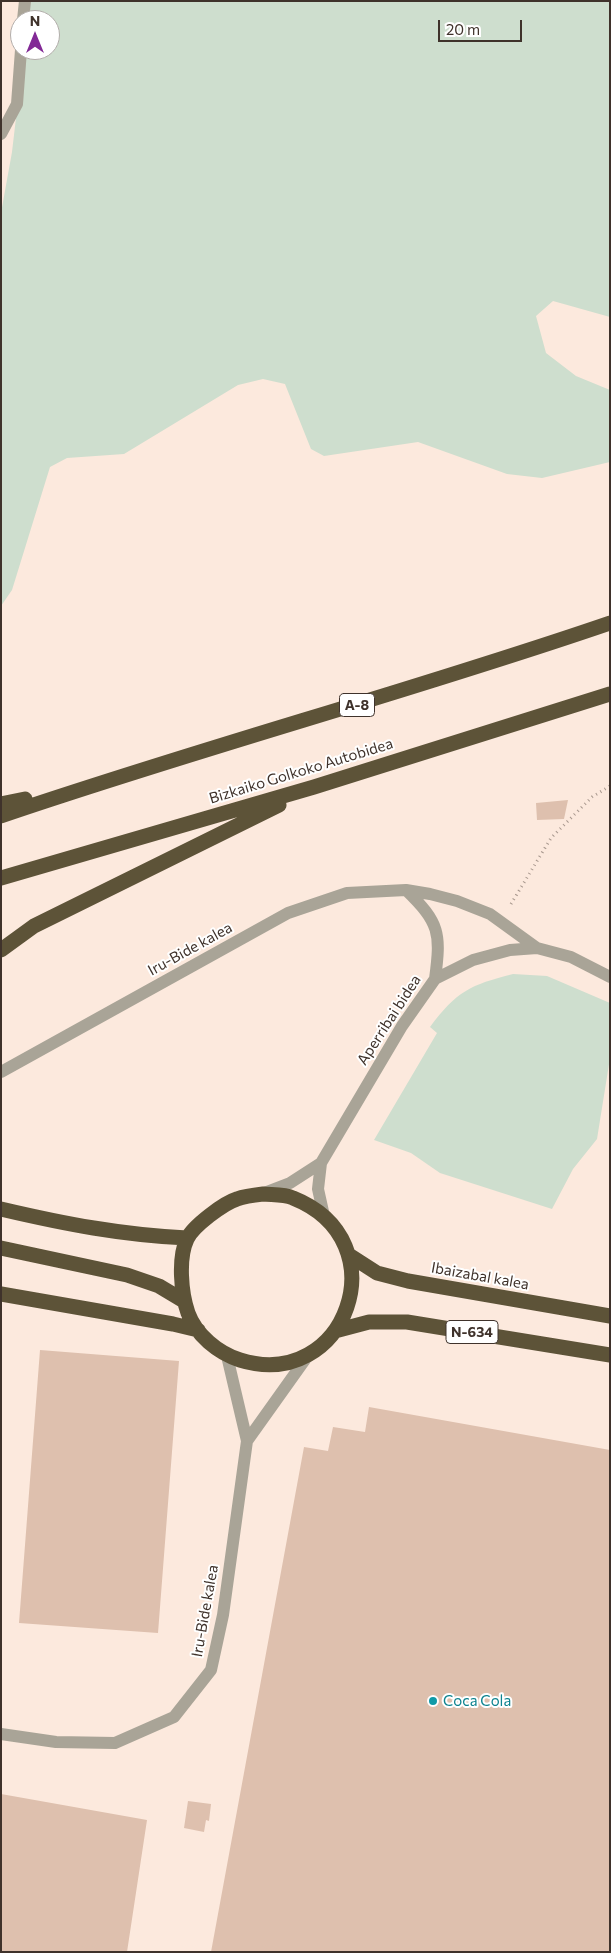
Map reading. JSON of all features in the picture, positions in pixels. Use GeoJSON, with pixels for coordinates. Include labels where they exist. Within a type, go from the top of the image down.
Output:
{"type":"FeatureCollection","features":[{"type":"Feature","properties":{"kind":"highway","name":"A-8"},"geometry":{"type":"LineString","coordinates":[[1,816],[102,781],[395,693],[610,623]]}},
{"type":"Feature","properties":{"kind":"highway","name":"Bizkaiko Golkoko Autobidea"},"geometry":{"type":"LineString","coordinates":[[1,878],[314,787],[610,694]]}},
{"type":"Feature","properties":{"kind":"highway"},"geometry":{"type":"LineString","coordinates":[[1,804],[102,781]]}},
{"type":"Feature","properties":{"kind":"highway"},"geometry":{"type":"LineString","coordinates":[[1,950],[34,926],[314,787]]}},
{"type":"Feature","properties":{"kind":"highway"},"geometry":{"type":"LineString","coordinates":[[263,1194],[291,1197],[317,1210],[324,1216],[337,1230],[349,1255],[352,1284],[346,1312],[331,1336],[309,1354],[282,1364],[253,1364],[227,1356],[204,1338],[188,1315],[181,1288],[182,1270],[187,1238],[211,1213],[236,1199],[263,1194]]}},
{"type":"Feature","properties":{"kind":"highway"},"geometry":{"type":"LineString","coordinates":[[1,1209],[94,1229],[143,1236],[187,1238]]}},
{"type":"Feature","properties":{"kind":"highway"},"geometry":{"type":"LineString","coordinates":[[1,1248],[127,1275],[159,1286],[184,1301]]}},
{"type":"Feature","properties":{"kind":"highway","name":"Ibaizabal kalea"},"geometry":{"type":"LineString","coordinates":[[349,1255],[377,1272],[408,1281],[610,1316]]}},
{"type":"Feature","properties":{"kind":"highway"},"geometry":{"type":"LineString","coordinates":[[1,1294],[198,1330]]}},
{"type":"Feature","properties":{"kind":"highway","name":"N-634"},"geometry":{"type":"LineString","coordinates":[[334,1330],[370,1322],[407,1322],[610,1355]]}},
{"type":"Feature","properties":{"kind":"street"},"geometry":{"type":"LineString","coordinates":[[1,134],[17,104],[20,60]]}},
{"type":"Feature","properties":{"kind":"street"},"geometry":{"type":"LineString","coordinates":[[406,890],[432,918],[437,931],[439,948],[435,979]]}},
{"type":"Feature","properties":{"kind":"street","name":"Iru-Bide kalea"},"geometry":{"type":"LineString","coordinates":[[1,1072],[288,912],[347,894],[406,890],[457,901],[490,914],[537,948]]}},
{"type":"Feature","properties":{"kind":"street","name":"Aperribai bidea"},"geometry":{"type":"LineString","coordinates":[[321,1163],[402,1026],[435,979],[473,960],[510,950],[537,948],[571,957],[610,976]]}},
{"type":"Feature","properties":{"kind":"street"},"geometry":{"type":"LineString","coordinates":[[263,1194],[290,1183],[321,1163]]}},
{"type":"Feature","properties":{"kind":"street"},"geometry":{"type":"LineString","coordinates":[[321,1163],[318,1190],[324,1216]]}},
{"type":"Feature","properties":{"kind":"street"},"geometry":{"type":"LineString","coordinates":[[247,1441],[309,1354]]}},
{"type":"Feature","properties":{"kind":"street"},"geometry":{"type":"LineString","coordinates":[[227,1356],[247,1441]]}},
{"type":"Feature","properties":{"kind":"street","name":"Iru-Bide kalea"},"geometry":{"type":"LineString","coordinates":[[1,1734],[56,1742],[115,1744],[174,1718],[211,1670],[223,1615],[247,1441]]}},
{"type":"Feature","properties":{"kind":"path"},"geometry":{"type":"LineString","coordinates":[[500,921],[551,838],[592,797],[610,786]]}},
{"type":"Feature","properties":{"kind":"green space"},"geometry":{"type":"Polygon","coordinates":[[[30,1],[610,1],[610,317],[553,301],[536,316],[546,353],[576,376],[610,390],[610,462],[542,478],[507,474],[418,442],[324,456],[311,449],[285,384],[263,379],[238,385],[124,454],[67,458],[50,467],[12,590],[1,606],[1,213],[12,152],[23,60],[60,60],[60,10],[29,10],[30,1]]]}},
{"type":"Feature","properties":{"kind":"green space"},"geometry":{"type":"Polygon","coordinates":[[[513,974],[547,976],[610,1003],[610,1058],[597,1139],[573,1169],[552,1209],[440,1173],[411,1153],[374,1140],[437,1033],[430,1027],[448,1005],[475,986],[513,974]]]}},
{"type":"Feature","properties":{"kind":"building"},"geometry":{"type":"Polygon","coordinates":[[[568,800],[564,819],[537,820],[536,803],[568,800]]]}},
{"type":"Feature","properties":{"kind":"building"},"geometry":{"type":"Polygon","coordinates":[[[40,1350],[179,1361],[158,1633],[19,1623],[40,1350]]]}},
{"type":"Feature","properties":{"kind":"building","name":"Coca Cola"},"geometry":{"type":"Polygon","coordinates":[[[369,1407],[610,1450],[610,1952],[211,1952],[304,1447],[328,1451],[333,1427],[365,1432],[369,1407]]]}},
{"type":"Feature","properties":{"kind":"building"},"geometry":{"type":"Polygon","coordinates":[[[1,1794],[147,1820],[127,1952],[1,1952],[1,1794]]]}},
{"type":"Feature","properties":{"kind":"building"},"geometry":{"type":"Polygon","coordinates":[[[188,1801],[211,1804],[209,1821],[206,1820],[204,1832],[184,1828],[188,1801]]]}},
{"type":"Feature","properties":{"kind":"place","name":"Coca Cola"},"geometry":{"type":"Point","coordinates":[433,1701]}}]}
